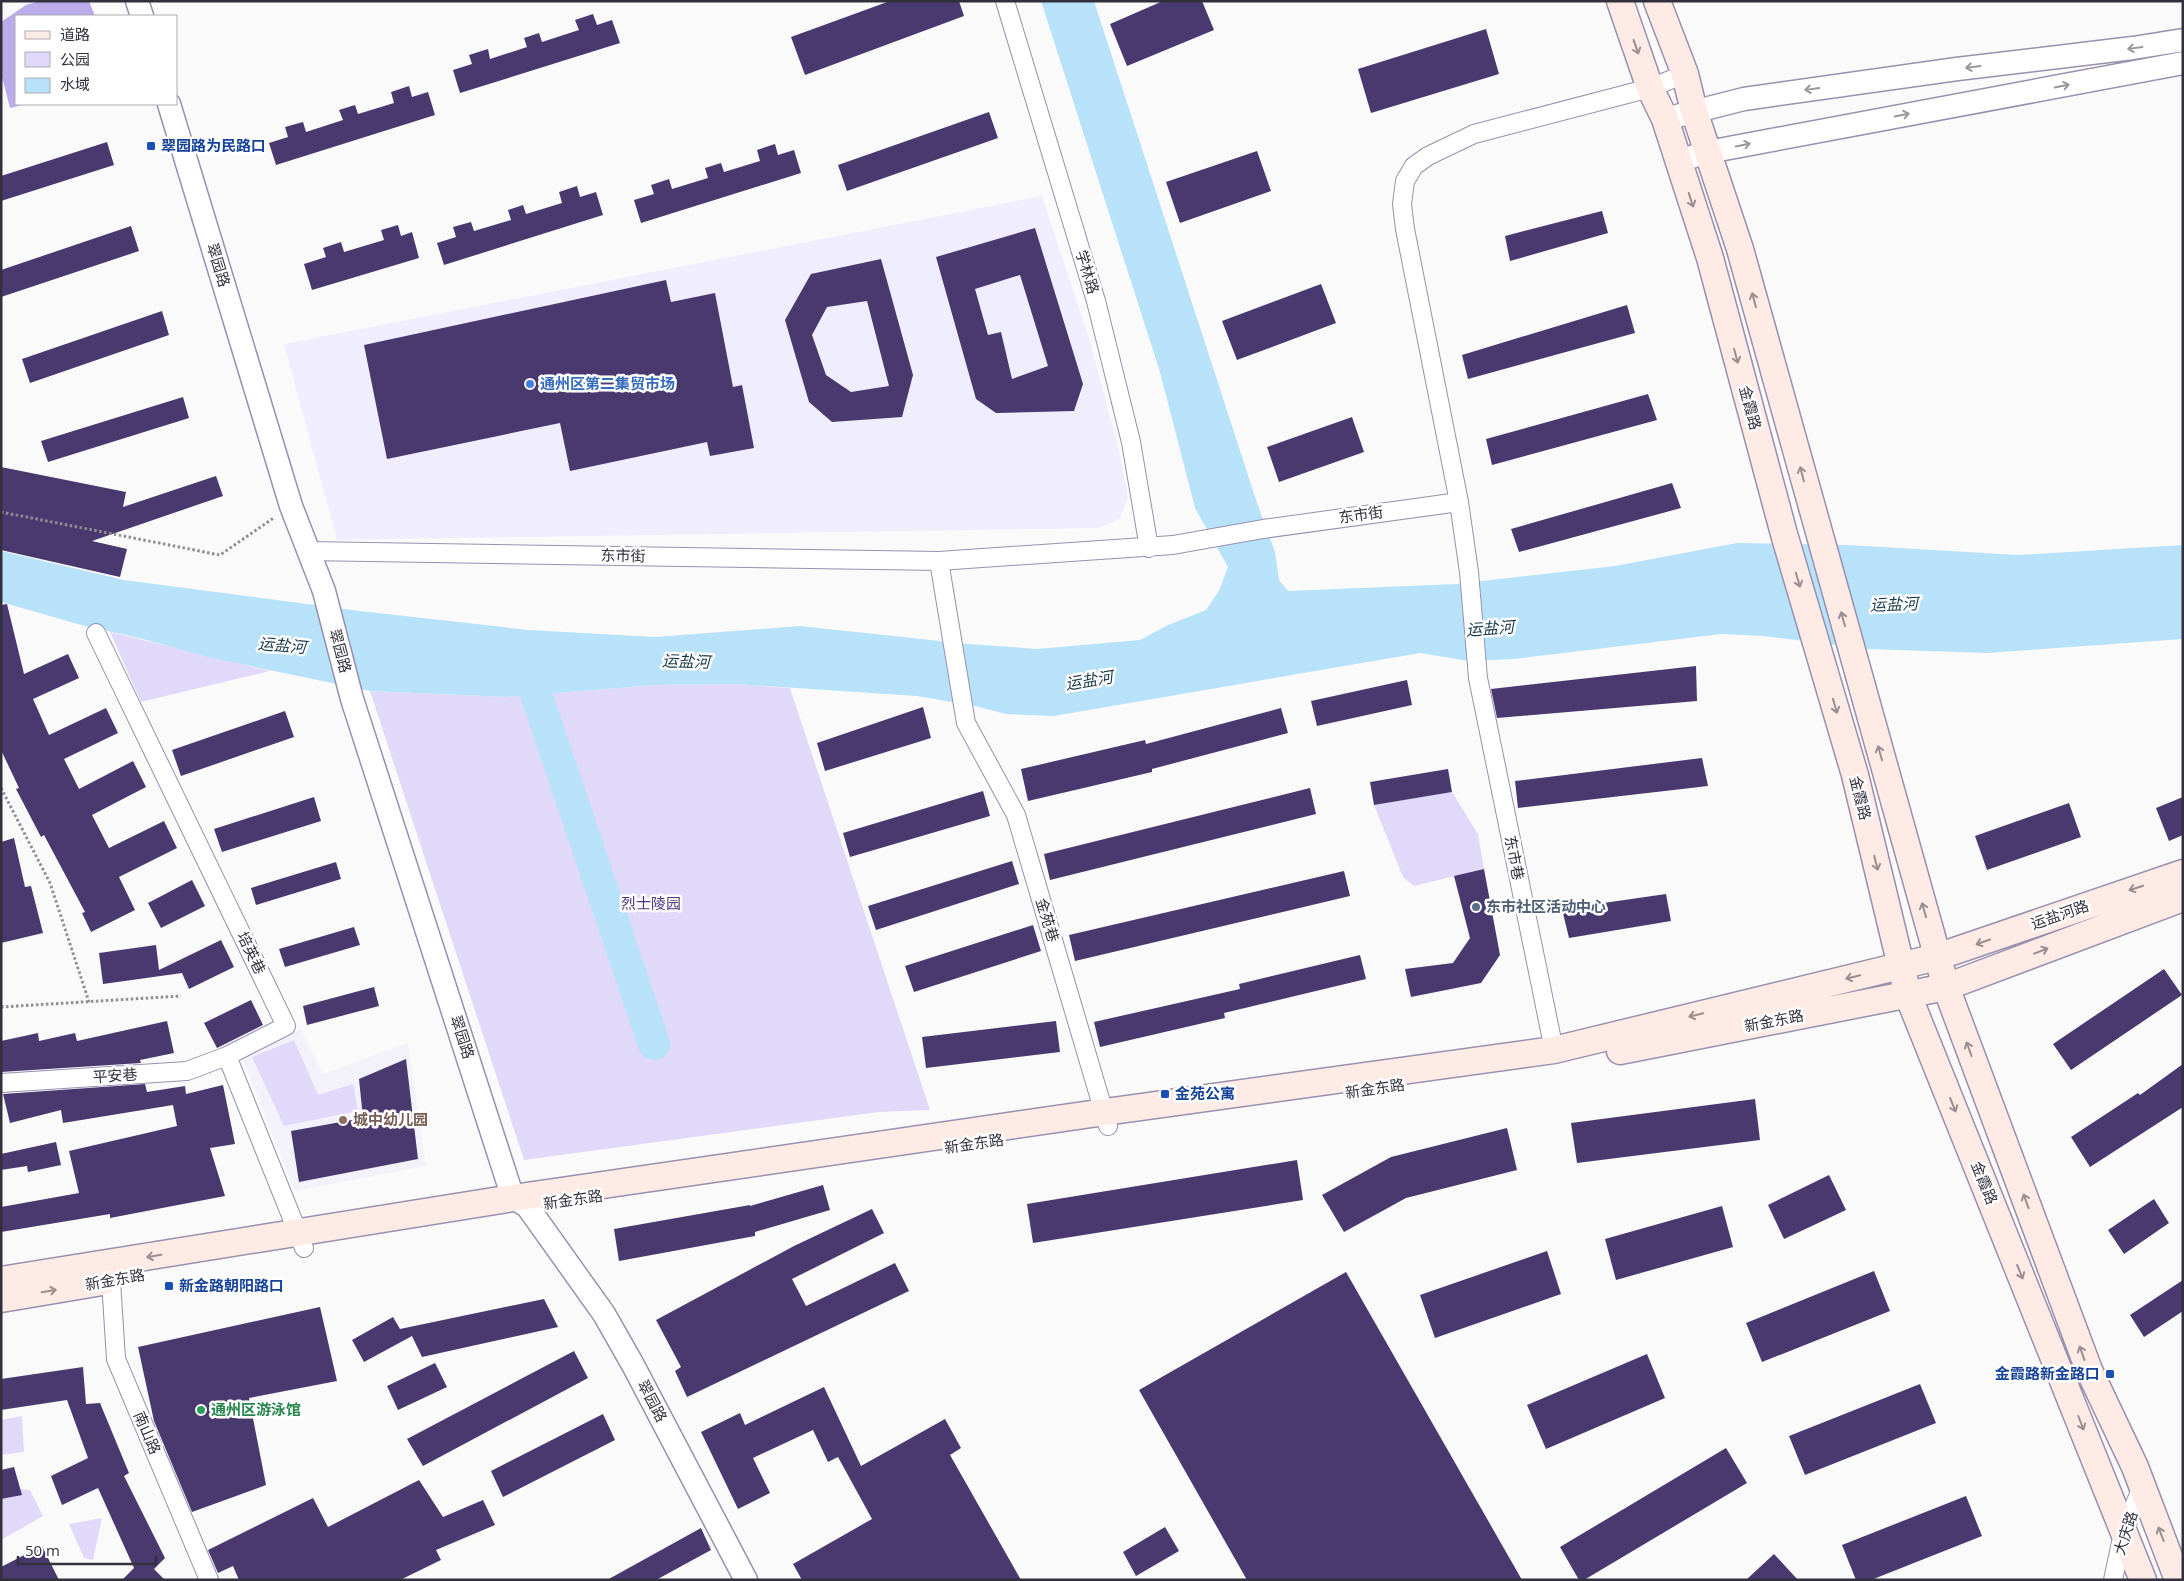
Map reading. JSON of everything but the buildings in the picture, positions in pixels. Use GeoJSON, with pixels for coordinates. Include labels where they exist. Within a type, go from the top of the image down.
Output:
{"type":"FeatureCollection","features":[{"type":"Feature","properties":{"kind":"main road","name":"金霞路"},"geometry":{"type":"LineString","coordinates":[[1620,1],[1650,88],[1665,119],[1710,258],[1784,534],[1855,775],[1908,995],[2065,1381],[2143,1580]]}},
{"type":"Feature","properties":{"kind":"main road","name":"金霞路"},"geometry":{"type":"LineString","coordinates":[[1657,1],[1684,74],[1694,111],[1740,250],[1946,987],[2088,1370],[2135,1468],[2178,1580]]}},
{"type":"Feature","properties":{"kind":"main road","name":"运盐河路"},"geometry":{"type":"LineString","coordinates":[[1937,956],[2183,873]]}},
{"type":"Feature","properties":{"kind":"main road","name":"运盐河路"},"geometry":{"type":"LineString","coordinates":[[1946,987],[2183,898]]}},
{"type":"Feature","properties":{"kind":"main road","name":"新金东路"},"geometry":{"type":"LineString","coordinates":[[1,1299],[111,1281],[301,1241],[520,1202],[1106,1119],[1554,1050],[1937,956]]}},
{"type":"Feature","properties":{"kind":"main road","name":"新金东路"},"geometry":{"type":"LineString","coordinates":[[1106,1119],[1554,1064],[1946,987]]}},
{"type":"Feature","properties":{"kind":"main road","name":"新金东路"},"geometry":{"type":"LineString","coordinates":[[1,1280],[301,1241]]}},
{"type":"Feature","properties":{"kind":"street"},"geometry":{"type":"LineString","coordinates":[[137,1],[142,15]]}},
{"type":"Feature","properties":{"kind":"street","name":"学林路"},"geometry":{"type":"LineString","coordinates":[[1005,1],[1096,302],[1131,442],[1148,548]]}},
{"type":"Feature","properties":{"kind":"street"},"geometry":{"type":"LineString","coordinates":[[1665,119],[1744,99],[2183,40]]}},
{"type":"Feature","properties":{"kind":"street"},"geometry":{"type":"LineString","coordinates":[[1678,161],[1708,152],[2183,63]]}},
{"type":"Feature","properties":{"kind":"street","name":"东市巷"},"geometry":{"type":"LineString","coordinates":[[1554,1050],[1480,688],[1469,572],[1459,502],[1405,229],[1402,204],[1405,181],[1414,166],[1428,156],[1474,134],[1650,88],[1684,74]]}},
{"type":"Feature","properties":{"kind":"street","name":"翠园路"},"geometry":{"type":"LineString","coordinates":[[169,105],[291,506],[324,592],[352,698],[520,1202],[604,1314],[633,1364],[746,1580]]}},
{"type":"Feature","properties":{"kind":"street","name":"东市街"},"geometry":{"type":"LineString","coordinates":[[307,551],[939,561],[1148,548],[1263,529],[1459,502]]}},
{"type":"Feature","properties":{"kind":"street","name":"金苑巷"},"geometry":{"type":"LineString","coordinates":[[939,561],[966,724],[1016,815],[1106,1119]]}},
{"type":"Feature","properties":{"kind":"street","name":"培英巷"},"geometry":{"type":"LineString","coordinates":[[96,633],[286,1026],[227,1056]]}},
{"type":"Feature","properties":{"kind":"street"},"geometry":{"type":"LineString","coordinates":[[227,1056],[301,1241]]}},
{"type":"Feature","properties":{"kind":"street","name":"平安巷"},"geometry":{"type":"LineString","coordinates":[[1,1083],[187,1071],[227,1056]]}},
{"type":"Feature","properties":{"kind":"street","name":"南山路"},"geometry":{"type":"LineString","coordinates":[[111,1281],[116,1359],[209,1580]]}},
{"type":"Feature","properties":{"kind":"street","name":"大庆路"},"geometry":{"type":"LineString","coordinates":[[2112,1580],[2123,1533],[2142,1487]]}},
{"type":"Feature","properties":{"kind":"path"},"geometry":{"type":"LineString","coordinates":[[1,512],[220,555],[291,506]]}},
{"type":"Feature","properties":{"kind":"path"},"geometry":{"type":"LineString","coordinates":[[1,788],[50,883],[89,1002]]}},
{"type":"Feature","properties":{"kind":"path"},"geometry":{"type":"LineString","coordinates":[[1,1007],[181,996]]}},
{"type":"Feature","properties":{"kind":"shaded area"},"geometry":{"type":"Polygon","coordinates":[[[40,1],[89,1],[95,15],[15,15],[15,105],[22,105],[10,108],[1,73],[1,22],[26,5],[40,1]]]}},
{"type":"Feature","properties":{"kind":"shaded area"},"geometry":{"type":"Polygon","coordinates":[[[1042,196],[1088,335],[1119,450],[1128,498],[1119,519],[1098,528],[337,540],[284,344],[1042,196]]]}},
{"type":"Feature","properties":{"kind":"shaded area","name":"城中幼儿园"},"geometry":{"type":"Polygon","coordinates":[[[301,1029],[323,1074],[408,1043],[426,1166],[295,1191],[242,1057],[301,1029]]]}},
{"type":"Feature","properties":{"kind":"green space"},"geometry":{"type":"Polygon","coordinates":[[[110,632],[270,671],[141,702],[110,632]]]}},
{"type":"Feature","properties":{"kind":"green space","name":"烈士陵园"},"geometry":{"type":"Polygon","coordinates":[[[735,684],[790,688],[930,1110],[879,1112],[524,1160],[370,691],[506,697],[655,685],[735,684]]]}},
{"type":"Feature","properties":{"kind":"green space"},"geometry":{"type":"Polygon","coordinates":[[[1452,792],[1478,834],[1484,869],[1414,886],[1403,877],[1374,805],[1452,792]]]}},
{"type":"Feature","properties":{"kind":"green space"},"geometry":{"type":"Polygon","coordinates":[[[294,1040],[318,1095],[353,1084],[358,1111],[284,1126],[252,1057],[294,1040]]]}},
{"type":"Feature","properties":{"kind":"green space"},"geometry":{"type":"Polygon","coordinates":[[[22,1416],[24,1452],[1,1455],[1,1420],[22,1416]]]}},
{"type":"Feature","properties":{"kind":"green space"},"geometry":{"type":"Polygon","coordinates":[[[20,1489],[30,1490],[43,1516],[1,1540],[1,1499],[20,1489]]]}},
{"type":"Feature","properties":{"kind":"green space"},"geometry":{"type":"Polygon","coordinates":[[[102,1518],[93,1560],[84,1558],[69,1524],[102,1518]]]}},
{"type":"Feature","properties":{"kind":"water","name":"运盐河"},"geometry":{"type":"Polygon","coordinates":[[[1041,1],[1094,1],[1257,503],[1275,552],[1279,580],[1288,591],[1456,584],[1615,566],[1737,543],[1848,545],[2018,555],[2183,545],[2183,639],[1987,653],[1869,649],[1763,636],[1721,634],[1513,659],[1469,661],[1420,653],[1054,716],[1006,714],[975,706],[917,696],[735,684],[655,685],[506,697],[370,691],[208,657],[139,638],[81,625],[1,602],[1,551],[124,580],[360,611],[529,630],[655,637],[800,626],[968,644],[1037,649],[1140,640],[1168,625],[1206,610],[1219,591],[1228,567],[1195,508],[1160,372],[1041,1]]]}},
{"type":"Feature","properties":{"kind":"waterway"},"geometry":{"type":"LineString","coordinates":[[523,655],[654,1044]]}},
{"type":"Feature","properties":{"kind":"place","name":"翠园路为民路口"},"geometry":{"type":"Point","coordinates":[151,146]}},
{"type":"Feature","properties":{"kind":"place","name":"通州区第二集贸市场"},"geometry":{"type":"Point","coordinates":[530,384]}},
{"type":"Feature","properties":{"kind":"place","name":"东市社区活动中心"},"geometry":{"type":"Point","coordinates":[1476,907]}},
{"type":"Feature","properties":{"kind":"place","name":"金苑公寓"},"geometry":{"type":"Point","coordinates":[1165,1094]}},
{"type":"Feature","properties":{"kind":"place","name":"城中幼儿园"},"geometry":{"type":"Point","coordinates":[343,1120]}},
{"type":"Feature","properties":{"kind":"place","name":"新金路朝阳路口"},"geometry":{"type":"Point","coordinates":[169,1286]}},
{"type":"Feature","properties":{"kind":"place","name":"金霞路新金路口"},"geometry":{"type":"Point","coordinates":[2110,1374]}},
{"type":"Feature","properties":{"kind":"place","name":"通州区游泳馆"},"geometry":{"type":"Point","coordinates":[201,1410]}}]}
